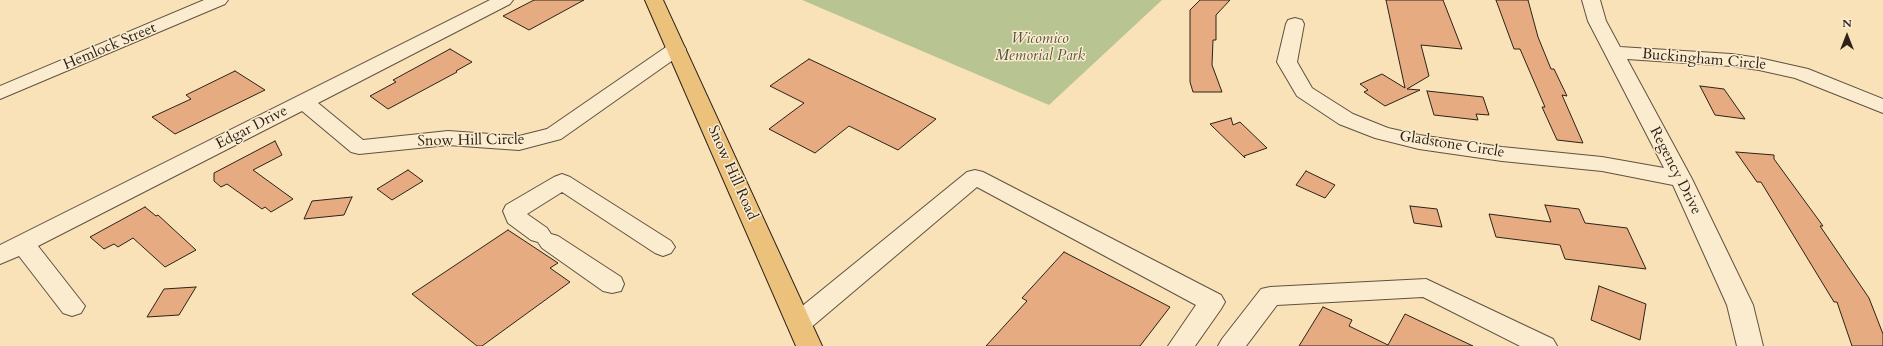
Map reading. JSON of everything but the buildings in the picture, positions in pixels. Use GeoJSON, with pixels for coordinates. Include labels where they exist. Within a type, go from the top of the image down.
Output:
{"type":"FeatureCollection","features":[{"type":"Feature","properties":{"kind":"main road","name":"Snow Hill Road"},"geometry":{"type":"LineString","coordinates":[[654,0],[809,346]]}},
{"type":"Feature","properties":{"kind":"street","name":"Hemlock Street"},"geometry":{"type":"LineString","coordinates":[[0,93],[219,0]]}},
{"type":"Feature","properties":{"kind":"street","name":"Edgar Drive"},"geometry":{"type":"LineString","coordinates":[[0,255],[504,0]]}},
{"type":"Feature","properties":{"kind":"street","name":"Regency Drive"},"geometry":{"type":"LineString","coordinates":[[1591,0],[1597,21],[1681,179],[1740,305],[1750,346]]}},
{"type":"Feature","properties":{"kind":"street","name":"Gladstone Circle"},"geometry":{"type":"LineString","coordinates":[[1295,24],[1287,62],[1304,92],[1346,119],[1382,133],[1419,142],[1502,154],[1602,164],[1681,179]]}},
{"type":"Feature","properties":{"kind":"street","name":"Snow Hill Circle"},"geometry":{"type":"LineString","coordinates":[[304,102],[359,147],[448,138],[519,143],[554,134],[676,50]]}},
{"type":"Feature","properties":{"kind":"street","name":"Buckingham Circle"},"geometry":{"type":"LineString","coordinates":[[1614,52],[1731,60],[1759,64],[1801,73],[1870,100],[1883,107]]}},
{"type":"Feature","properties":{"kind":"street"},"geometry":{"type":"LineString","coordinates":[[799,323],[976,177],[1212,302],[1181,346]]}},
{"type":"Feature","properties":{"kind":"street"},"geometry":{"type":"LineString","coordinates":[[612,284],[516,217],[514,211],[562,182],[663,247]]}},
{"type":"Feature","properties":{"kind":"street"},"geometry":{"type":"LineString","coordinates":[[23,244],[72,306]]}},
{"type":"Feature","properties":{"kind":"street"},"geometry":{"type":"LineString","coordinates":[[1231,346],[1270,296],[1426,288],[1544,346]]}},
{"type":"Feature","properties":{"kind":"green space","name":"Wicomico Memorial Park"},"geometry":{"type":"Polygon","coordinates":[[[802,0],[1162,0],[1049,105],[802,0]]]}}]}
